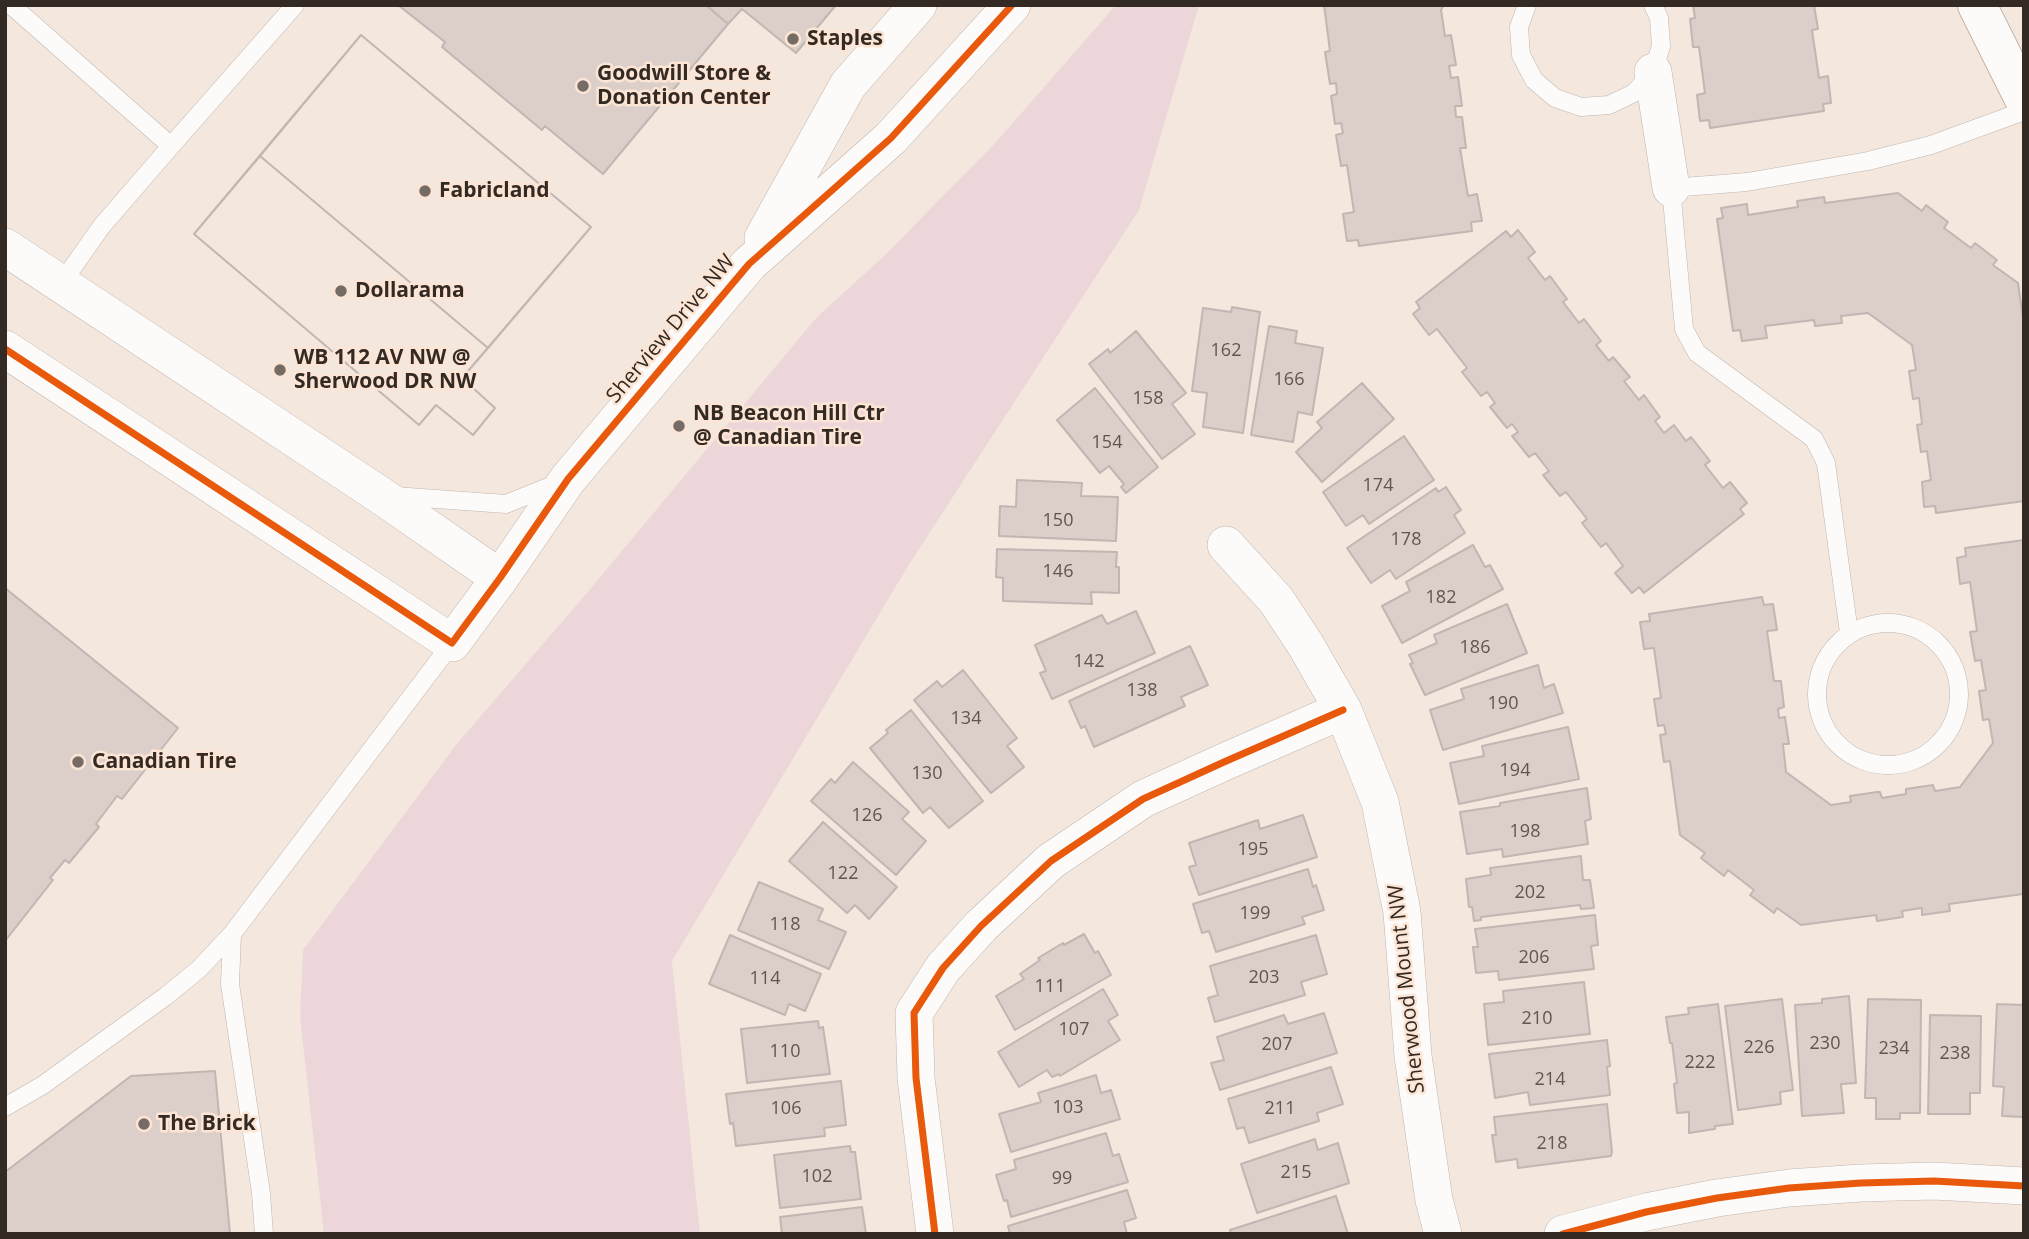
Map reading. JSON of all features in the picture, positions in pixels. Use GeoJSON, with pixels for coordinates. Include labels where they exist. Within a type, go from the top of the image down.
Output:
{"type":"FeatureCollection","features":[{"type":"Feature","properties":{"kind":"street","name":"Sherview Drive NW"},"geometry":{"type":"LineString","coordinates":[[749,264],[848,85],[918,5]]}},
{"type":"Feature","properties":{"kind":"street","name":"Sherview Drive NW"},"geometry":{"type":"LineString","coordinates":[[452,643],[568,479],[749,264],[891,138],[1012,5]]}},
{"type":"Feature","properties":{"kind":"street"},"geometry":{"type":"LineString","coordinates":[[1977,5],[2024,99]]}},
{"type":"Feature","properties":{"kind":"street"},"geometry":{"type":"LineString","coordinates":[[1653,72],[1671,188]]}},
{"type":"Feature","properties":{"kind":"street"},"geometry":{"type":"LineString","coordinates":[[5,247],[380,495],[500,578]]}},
{"type":"Feature","properties":{"kind":"street"},"geometry":{"type":"LineString","coordinates":[[5,349],[452,643]]}},
{"type":"Feature","properties":{"kind":"street","name":"Sherwood Mount NW"},"geometry":{"type":"LineString","coordinates":[[1226,545],[1276,600],[1343,710],[1380,802],[1402,912],[1413,1056],[1434,1200],[1443,1234]]}},
{"type":"Feature","properties":{"kind":"street"},"geometry":{"type":"LineString","coordinates":[[935,1234],[916,1078],[914,1013],[943,968],[981,926],[1051,861],[1143,799],[1343,710]]}},
{"type":"Feature","properties":{"kind":"street"},"geometry":{"type":"LineString","coordinates":[[1563,1234],[1658,1209],[1789,1188],[1934,1181],[2024,1185]]}},
{"type":"Feature","properties":{"kind":"lane"},"geometry":{"type":"LineString","coordinates":[[12,5],[171,146]]}},
{"type":"Feature","properties":{"kind":"lane"},"geometry":{"type":"LineString","coordinates":[[61,284],[101,228],[295,5]]}},
{"type":"Feature","properties":{"kind":"lane"},"geometry":{"type":"LineString","coordinates":[[1527,5],[1519,27],[1521,55],[1534,80],[1555,98],[1581,107],[1609,105],[1634,93],[1653,72],[1661,46],[1659,18],[1653,5]]}},
{"type":"Feature","properties":{"kind":"lane"},"geometry":{"type":"LineString","coordinates":[[1849,633],[1826,463],[1814,439],[1697,353],[1685,329],[1671,188],[1747,182],[1868,162],[1931,145],[2024,111]]}},
{"type":"Feature","properties":{"kind":"lane"},"geometry":{"type":"LineString","coordinates":[[380,495],[506,503],[568,479]]}},
{"type":"Feature","properties":{"kind":"lane"},"geometry":{"type":"LineString","coordinates":[[1879,622],[1911,625],[1939,642],[1957,669],[1960,701],[1954,721],[1950,732],[1928,754],[1898,765],[1866,762],[1838,745],[1820,719],[1816,686],[1826,656],[1849,633],[1879,622]]}},
{"type":"Feature","properties":{"kind":"lane"},"geometry":{"type":"LineString","coordinates":[[5,1107],[43,1085],[199,969],[232,934],[452,643]]}},
{"type":"Feature","properties":{"kind":"lane"},"geometry":{"type":"LineString","coordinates":[[232,934],[230,984],[261,1193],[264,1234]]}},
{"type":"Feature","properties":{"kind":"shaded area"},"geometry":{"type":"Polygon","coordinates":[[[1116,5],[1199,5],[1139,210],[908,566],[672,961],[700,1234],[324,1234],[300,1017],[303,950],[456,745],[817,317],[885,255],[997,141],[1116,5]]]}},
{"type":"Feature","properties":{"kind":"building","name":"Goodwill Store & Donation Center"},"geometry":{"type":"Polygon","coordinates":[[[398,5],[706,5],[728,24],[603,174],[545,126],[542,130],[442,47],[445,42],[398,5]]]}},
{"type":"Feature","properties":{"kind":"building","name":"Staples"},"geometry":{"type":"Polygon","coordinates":[[[706,5],[836,5],[796,53],[742,9],[728,24],[706,5]]]}},
{"type":"Feature","properties":{"kind":"building"},"geometry":{"type":"Polygon","coordinates":[[[1324,5],[1444,5],[1441,10],[1445,36],[1451,35],[1456,65],[1449,66],[1451,78],[1458,77],[1462,106],[1455,106],[1456,117],[1462,117],[1466,148],[1460,148],[1468,196],[1477,194],[1482,221],[1471,222],[1472,231],[1359,246],[1358,240],[1347,241],[1343,214],[1354,212],[1347,165],[1341,166],[1336,135],[1343,133],[1341,123],[1335,124],[1331,96],[1337,94],[1336,83],[1330,84],[1325,52],[1330,51],[1324,5]]]}},
{"type":"Feature","properties":{"kind":"building"},"geometry":{"type":"Polygon","coordinates":[[[1693,5],[1814,5],[1818,29],[1812,30],[1819,78],[1828,76],[1831,103],[1823,104],[1824,111],[1710,128],[1709,120],[1700,121],[1697,95],[1705,93],[1699,47],[1693,47],[1690,19],[1695,18],[1693,5]]]}},
{"type":"Feature","properties":{"kind":"building"},"geometry":{"type":"Polygon","coordinates":[[[361,35],[591,227],[462,378],[495,408],[473,435],[436,405],[419,425],[194,234],[361,35]]]}},
{"type":"Feature","properties":{"kind":"building","name":"Fabricland"},"geometry":{"type":"Polygon","coordinates":[[[361,35],[591,227],[488,348],[260,156],[361,35]]]}},
{"type":"Feature","properties":{"kind":"building","name":"Dollarama"},"geometry":{"type":"Polygon","coordinates":[[[260,156],[488,348],[462,378],[495,408],[473,435],[436,405],[419,425],[194,234],[260,156]]]}},
{"type":"Feature","properties":{"kind":"building"},"geometry":{"type":"Polygon","coordinates":[[[1898,193],[1922,211],[1926,205],[1948,222],[1944,228],[1971,248],[1975,243],[1997,260],[1993,265],[2018,283],[2024,324],[2024,501],[1936,513],[1935,506],[1924,507],[1922,482],[1931,480],[1927,451],[1921,452],[1917,425],[1922,424],[1919,398],[1913,399],[1909,371],[1916,370],[1912,345],[1868,313],[1841,316],[1842,323],[1815,326],[1814,320],[1765,326],[1767,338],[1742,341],[1740,330],[1733,331],[1717,219],[1723,218],[1721,208],[1747,204],[1748,215],[1798,207],[1797,201],[1824,197],[1825,203],[1898,193]]]}},
{"type":"Feature","properties":{"kind":"building"},"geometry":{"type":"Polygon","coordinates":[[[1518,230],[1535,252],[1528,258],[1545,280],[1550,276],[1567,299],[1563,302],[1579,323],[1584,319],[1601,341],[1596,345],[1609,361],[1613,357],[1630,377],[1624,381],[1639,400],[1644,395],[1660,417],[1655,421],[1664,433],[1674,425],[1686,441],[1691,437],[1710,461],[1705,465],[1723,488],[1730,482],[1747,503],[1740,509],[1744,514],[1644,593],[1639,587],[1632,593],[1615,573],[1623,566],[1606,543],[1601,547],[1582,523],[1587,519],[1566,492],[1560,496],[1543,475],[1549,471],[1535,453],[1529,457],[1512,436],[1518,432],[1512,424],[1507,428],[1490,407],[1495,403],[1487,392],[1481,396],[1462,372],[1467,368],[1437,329],[1429,335],[1413,314],[1420,308],[1416,302],[1506,231],[1511,237],[1518,230]]]}},
{"type":"Feature","properties":{"kind":"building"},"geometry":{"type":"Polygon","coordinates":[[[1232,307],[1260,312],[1243,433],[1203,427],[1207,393],[1192,391],[1203,308],[1231,312],[1232,307]]]}},
{"type":"Feature","properties":{"kind":"building"},"geometry":{"type":"Polygon","coordinates":[[[1269,326],[1297,331],[1295,343],[1323,348],[1312,415],[1298,412],[1293,442],[1251,435],[1269,326]]]}},
{"type":"Feature","properties":{"kind":"building"},"geometry":{"type":"Polygon","coordinates":[[[1136,331],[1186,393],[1172,404],[1195,434],[1162,459],[1089,364],[1108,349],[1110,353],[1136,331]]]}},
{"type":"Feature","properties":{"kind":"building"},"geometry":{"type":"Polygon","coordinates":[[[1362,383],[1394,419],[1322,482],[1296,452],[1322,428],[1317,422],[1362,383]]]}},
{"type":"Feature","properties":{"kind":"building"},"geometry":{"type":"Polygon","coordinates":[[[1095,388],[1158,467],[1126,493],[1121,487],[1124,484],[1109,466],[1100,473],[1057,420],[1095,388]]]}},
{"type":"Feature","properties":{"kind":"building"},"geometry":{"type":"Polygon","coordinates":[[[1404,436],[1434,480],[1369,524],[1363,515],[1346,526],[1323,492],[1404,436]]]}},
{"type":"Feature","properties":{"kind":"building"},"geometry":{"type":"Polygon","coordinates":[[[1017,480],[1082,483],[1081,496],[1118,497],[1116,541],[999,536],[1000,506],[1016,507],[1017,480]]]}},
{"type":"Feature","properties":{"kind":"building"},"geometry":{"type":"Polygon","coordinates":[[[1446,487],[1461,510],[1454,515],[1465,533],[1396,579],[1390,570],[1371,583],[1347,548],[1436,488],[1438,492],[1446,487]]]}},
{"type":"Feature","properties":{"kind":"building"},"geometry":{"type":"Polygon","coordinates":[[[2024,540],[2023,894],[1949,904],[1950,911],[1922,915],[1922,908],[1902,911],[1903,917],[1877,921],[1876,915],[1801,925],[1777,908],[1774,913],[1750,895],[1754,890],[1728,870],[1724,876],[1701,858],[1705,853],[1680,835],[1670,761],[1664,762],[1660,735],[1666,734],[1664,725],[1658,726],[1654,699],[1661,698],[1654,648],[1644,649],[1640,622],[1650,621],[1649,614],[1762,597],[1764,605],[1773,604],[1777,630],[1767,631],[1774,681],[1781,681],[1784,707],[1778,709],[1779,718],[1785,717],[1789,744],[1783,744],[1786,772],[1831,805],[1851,802],[1850,796],[1877,792],[1880,792],[1882,798],[1906,794],[1906,789],[1933,785],[1935,791],[1960,787],[1993,743],[1989,719],[1983,720],[1979,691],[1986,690],[1981,660],[1975,661],[1970,632],[1977,631],[1970,582],[1960,584],[1957,558],[1966,556],[1965,548],[2024,540]]]}},
{"type":"Feature","properties":{"kind":"building"},"geometry":{"type":"Polygon","coordinates":[[[1473,545],[1485,567],[1490,565],[1503,589],[1402,643],[1382,606],[1410,591],[1406,582],[1473,545]]]}},
{"type":"Feature","properties":{"kind":"building"},"geometry":{"type":"Polygon","coordinates":[[[997,549],[1117,552],[1119,593],[1091,592],[1092,604],[1003,601],[1003,578],[996,577],[997,549]]]}},
{"type":"Feature","properties":{"kind":"building","name":"Canadian Tire"},"geometry":{"type":"Polygon","coordinates":[[[5,588],[178,728],[122,799],[117,796],[96,824],[99,827],[69,863],[65,860],[50,878],[53,880],[5,941],[5,588]]]}},
{"type":"Feature","properties":{"kind":"building"},"geometry":{"type":"Polygon","coordinates":[[[1507,604],[1527,653],[1425,695],[1410,664],[1413,663],[1409,655],[1437,643],[1434,635],[1507,604]]]}},
{"type":"Feature","properties":{"kind":"building"},"geometry":{"type":"Polygon","coordinates":[[[1136,611],[1155,653],[1052,699],[1040,673],[1046,671],[1035,645],[1102,615],[1107,624],[1136,611]]]}},
{"type":"Feature","properties":{"kind":"building"},"geometry":{"type":"Polygon","coordinates":[[[1190,646],[1208,685],[1181,697],[1185,706],[1094,747],[1085,726],[1081,728],[1069,701],[1190,646]]]}},
{"type":"Feature","properties":{"kind":"building"},"geometry":{"type":"Polygon","coordinates":[[[1538,665],[1544,688],[1554,684],[1563,713],[1443,750],[1430,710],[1464,699],[1461,689],[1538,665]]]}},
{"type":"Feature","properties":{"kind":"building"},"geometry":{"type":"Polygon","coordinates":[[[963,670],[1017,738],[1007,746],[1024,767],[991,793],[914,700],[937,681],[942,687],[963,670]]]}},
{"type":"Feature","properties":{"kind":"building"},"geometry":{"type":"Polygon","coordinates":[[[911,710],[983,801],[949,828],[930,807],[923,813],[870,748],[888,733],[886,730],[911,710]]]}},
{"type":"Feature","properties":{"kind":"building"},"geometry":{"type":"Polygon","coordinates":[[[1568,727],[1579,779],[1459,804],[1450,763],[1484,756],[1482,746],[1568,727]]]}},
{"type":"Feature","properties":{"kind":"building"},"geometry":{"type":"Polygon","coordinates":[[[853,762],[909,812],[902,819],[926,841],[896,875],[811,801],[831,779],[835,783],[853,762]]]}},
{"type":"Feature","properties":{"kind":"building"},"geometry":{"type":"Polygon","coordinates":[[[1587,788],[1591,819],[1585,821],[1588,844],[1503,857],[1502,849],[1467,854],[1460,812],[1587,788]]]}},
{"type":"Feature","properties":{"kind":"building"},"geometry":{"type":"Polygon","coordinates":[[[1303,815],[1317,857],[1199,895],[1189,867],[1196,865],[1189,843],[1258,820],[1260,829],[1303,815]]]}},
{"type":"Feature","properties":{"kind":"building"},"geometry":{"type":"Polygon","coordinates":[[[823,822],[897,887],[869,919],[855,905],[847,913],[789,861],[823,822]]]}},
{"type":"Feature","properties":{"kind":"building"},"geometry":{"type":"Polygon","coordinates":[[[1581,856],[1583,880],[1590,880],[1594,908],[1581,909],[1580,905],[1481,917],[1481,920],[1474,921],[1472,907],[1469,907],[1466,879],[1491,875],[1490,868],[1581,856]]]}},
{"type":"Feature","properties":{"kind":"building"},"geometry":{"type":"Polygon","coordinates":[[[1308,869],[1324,910],[1302,917],[1305,924],[1216,952],[1209,931],[1202,933],[1193,904],[1308,869]]]}},
{"type":"Feature","properties":{"kind":"building"},"geometry":{"type":"Polygon","coordinates":[[[759,882],[823,909],[818,920],[846,932],[829,969],[738,930],[759,882]]]}},
{"type":"Feature","properties":{"kind":"building"},"geometry":{"type":"Polygon","coordinates":[[[1595,915],[1598,945],[1591,946],[1594,969],[1499,980],[1498,971],[1476,973],[1473,947],[1478,947],[1475,929],[1595,915]]]}},
{"type":"Feature","properties":{"kind":"building"},"geometry":{"type":"Polygon","coordinates":[[[1084,934],[1095,953],[1098,951],[1111,975],[1015,1030],[996,996],[1024,979],[1020,974],[1040,960],[1038,958],[1084,934]]]}},
{"type":"Feature","properties":{"kind":"building"},"geometry":{"type":"Polygon","coordinates":[[[730,935],[821,974],[805,1011],[789,1004],[785,1015],[709,984],[730,935]]]}},
{"type":"Feature","properties":{"kind":"building"},"geometry":{"type":"Polygon","coordinates":[[[1316,935],[1327,974],[1301,982],[1305,995],[1215,1022],[1208,998],[1218,995],[1210,966],[1316,935]]]}},
{"type":"Feature","properties":{"kind":"building"},"geometry":{"type":"Polygon","coordinates":[[[1584,982],[1590,1034],[1488,1045],[1484,1004],[1504,1002],[1503,991],[1584,982]]]}},
{"type":"Feature","properties":{"kind":"building"},"geometry":{"type":"Polygon","coordinates":[[[1103,989],[1118,1015],[1108,1021],[1120,1040],[1060,1076],[1059,1074],[1052,1077],[1047,1070],[1019,1087],[998,1052],[1103,989]]]}},
{"type":"Feature","properties":{"kind":"building"},"geometry":{"type":"Polygon","coordinates":[[[1849,996],[1856,1083],[1841,1084],[1844,1113],[1802,1116],[1795,1005],[1822,1003],[1822,999],[1849,996]]]}},
{"type":"Feature","properties":{"kind":"building"},"geometry":{"type":"Polygon","coordinates":[[[1782,999],[1793,1090],[1780,1092],[1781,1104],[1738,1110],[1725,1006],[1782,999]]]}},
{"type":"Feature","properties":{"kind":"building"},"geometry":{"type":"Polygon","coordinates":[[[1868,999],[1921,1000],[1920,1113],[1900,1113],[1900,1119],[1876,1119],[1876,1098],[1865,1098],[1868,999]]]}},
{"type":"Feature","properties":{"kind":"building"},"geometry":{"type":"Polygon","coordinates":[[[1718,1004],[1733,1124],[1689,1133],[1689,1112],[1677,1113],[1674,1084],[1677,1083],[1666,1017],[1689,1014],[1688,1008],[1718,1004]]]}},
{"type":"Feature","properties":{"kind":"building"},"geometry":{"type":"Polygon","coordinates":[[[1997,1004],[2024,1005],[2024,1117],[2002,1116],[2004,1087],[1993,1086],[1997,1004]]]}},
{"type":"Feature","properties":{"kind":"building"},"geometry":{"type":"Polygon","coordinates":[[[1324,1013],[1337,1053],[1220,1090],[1211,1063],[1224,1060],[1217,1037],[1284,1015],[1288,1024],[1324,1013]]]}},
{"type":"Feature","properties":{"kind":"building"},"geometry":{"type":"Polygon","coordinates":[[[1930,1015],[1981,1016],[1980,1093],[1970,1093],[1970,1114],[1928,1114],[1930,1015]]]}},
{"type":"Feature","properties":{"kind":"building"},"geometry":{"type":"Polygon","coordinates":[[[818,1021],[819,1028],[823,1027],[830,1074],[747,1083],[741,1029],[818,1021]]]}},
{"type":"Feature","properties":{"kind":"building"},"geometry":{"type":"Polygon","coordinates":[[[1607,1040],[1610,1095],[1530,1105],[1528,1092],[1495,1098],[1489,1054],[1607,1040]]]}},
{"type":"Feature","properties":{"kind":"building"},"geometry":{"type":"Polygon","coordinates":[[[1331,1067],[1343,1104],[1317,1113],[1319,1121],[1249,1143],[1244,1127],[1237,1129],[1228,1099],[1331,1067]]]}},
{"type":"Feature","properties":{"kind":"building","name":"The Brick"},"geometry":{"type":"Polygon","coordinates":[[[215,1071],[230,1234],[5,1234],[5,1172],[131,1076],[215,1071]]]}},
{"type":"Feature","properties":{"kind":"building"},"geometry":{"type":"Polygon","coordinates":[[[1096,1075],[1101,1093],[1111,1090],[1120,1119],[1011,1152],[999,1114],[1041,1102],[1038,1093],[1096,1075]]]}},
{"type":"Feature","properties":{"kind":"building"},"geometry":{"type":"Polygon","coordinates":[[[841,1081],[846,1125],[824,1128],[825,1136],[736,1146],[726,1094],[841,1081]]]}},
{"type":"Feature","properties":{"kind":"building"},"geometry":{"type":"Polygon","coordinates":[[[1607,1104],[1611,1156],[1518,1168],[1517,1159],[1496,1162],[1492,1135],[1496,1135],[1494,1117],[1607,1104]]]}},
{"type":"Feature","properties":{"kind":"building"},"geometry":{"type":"Polygon","coordinates":[[[1106,1133],[1113,1156],[1119,1154],[1128,1182],[1011,1217],[996,1175],[1016,1169],[1014,1160],[1106,1133]]]}},
{"type":"Feature","properties":{"kind":"building"},"geometry":{"type":"Polygon","coordinates":[[[1315,1139],[1318,1150],[1338,1143],[1349,1183],[1257,1213],[1241,1164],[1315,1139]]]}},
{"type":"Feature","properties":{"kind":"building"},"geometry":{"type":"Polygon","coordinates":[[[850,1146],[851,1152],[855,1152],[861,1199],[780,1208],[774,1155],[850,1146]]]}},
{"type":"Feature","properties":{"kind":"building"},"geometry":{"type":"Polygon","coordinates":[[[1127,1190],[1136,1218],[1124,1222],[1127,1234],[1010,1234],[1008,1226],[1127,1190]]]}},
{"type":"Feature","properties":{"kind":"building"},"geometry":{"type":"Polygon","coordinates":[[[1336,1196],[1348,1234],[1231,1234],[1230,1230],[1336,1196]]]}},
{"type":"Feature","properties":{"kind":"building"},"geometry":{"type":"Polygon","coordinates":[[[862,1207],[866,1234],[782,1234],[780,1217],[862,1207]]]}},
{"type":"Feature","properties":{"kind":"cycle path"},"geometry":{"type":"LineString","coordinates":[[5,349],[452,643],[568,479],[749,264],[891,138],[1012,5]]}},
{"type":"Feature","properties":{"kind":"cycle path"},"geometry":{"type":"LineString","coordinates":[[935,1234],[916,1078],[914,1013],[943,968],[981,926],[1051,861],[1143,799],[1343,710]]}},
{"type":"Feature","properties":{"kind":"cycle path"},"geometry":{"type":"LineString","coordinates":[[1563,1234],[1646,1212],[1789,1188],[1934,1181],[2024,1186]]}},
{"type":"Feature","properties":{"kind":"place","name":"Staples"},"geometry":{"type":"Point","coordinates":[793,39]}},
{"type":"Feature","properties":{"kind":"place","name":"Goodwill Store & Donation Center"},"geometry":{"type":"Point","coordinates":[583,86]}},
{"type":"Feature","properties":{"kind":"place","name":"Fabricland"},"geometry":{"type":"Point","coordinates":[425,191]}},
{"type":"Feature","properties":{"kind":"place","name":"Dollarama"},"geometry":{"type":"Point","coordinates":[341,291]}},
{"type":"Feature","properties":{"kind":"place","name":"WB 112 AV NW @ Sherwood DR NW"},"geometry":{"type":"Point","coordinates":[280,370]}},
{"type":"Feature","properties":{"kind":"place","name":"NB Beacon Hill Ctr @ Canadian Tire"},"geometry":{"type":"Point","coordinates":[679,426]}},
{"type":"Feature","properties":{"kind":"place","name":"Canadian Tire"},"geometry":{"type":"Point","coordinates":[78,762]}},
{"type":"Feature","properties":{"kind":"place","name":"The Brick"},"geometry":{"type":"Point","coordinates":[144,1124]}}]}
